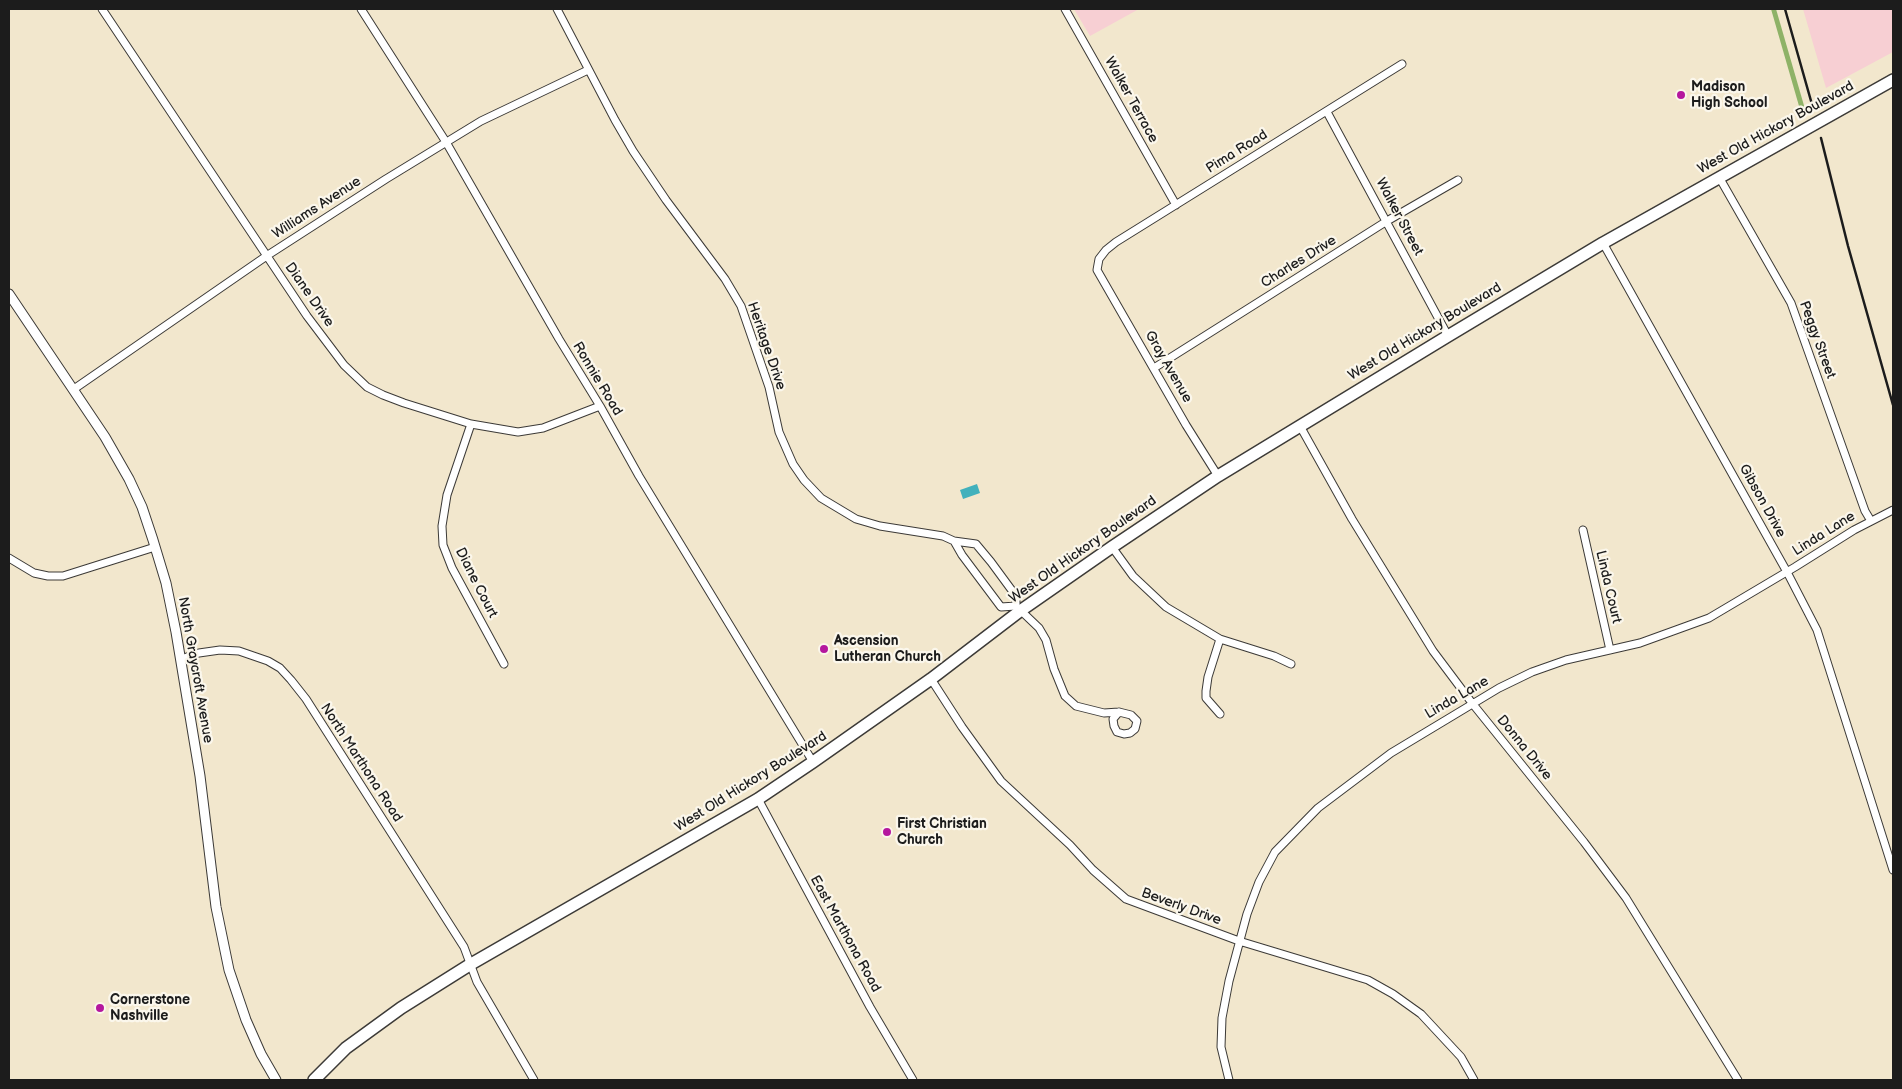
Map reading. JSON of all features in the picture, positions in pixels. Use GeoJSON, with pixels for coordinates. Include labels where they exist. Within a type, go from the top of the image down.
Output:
{"type":"FeatureCollection","features":[{"type":"Feature","properties":{"kind":"main road","name":"West Old Hickory Boulevard"},"geometry":{"type":"LineString","coordinates":[[314,1080],[346,1048],[401,1008],[471,964],[758,799],[930,679],[1018,608],[1218,476],[1603,243],[1893,80]]}},
{"type":"Feature","properties":{"kind":"street","name":"Diane Drive"},"geometry":{"type":"LineString","coordinates":[[102,9],[306,314],[350,372],[367,387],[383,395],[470,424],[518,432],[543,428],[600,406]]}},
{"type":"Feature","properties":{"kind":"street","name":"Ronnie Road"},"geometry":{"type":"LineString","coordinates":[[361,9],[446,142],[558,339],[600,406],[639,476],[813,762]]}},
{"type":"Feature","properties":{"kind":"street","name":"Heritage Drive"},"geometry":{"type":"LineString","coordinates":[[557,9],[615,120],[643,166],[713,260],[741,306],[768,388],[782,440],[793,464],[804,480],[821,498],[856,519],[880,526],[943,536],[954,541],[976,544],[1016,596],[1018,608],[1039,628],[1046,640],[1065,696],[1076,706],[1104,713],[1119,712]]}},
{"type":"Feature","properties":{"kind":"street","name":"Walker Terrace"},"geometry":{"type":"LineString","coordinates":[[1065,9],[1176,204]]}},
{"type":"Feature","properties":{"kind":"street","name":"Pima Road"},"geometry":{"type":"LineString","coordinates":[[1097,270],[1099,259],[1106,250],[1176,204],[1402,64]]}},
{"type":"Feature","properties":{"kind":"street","name":"Williams Avenue"},"geometry":{"type":"LineString","coordinates":[[74,389],[329,214],[481,121],[588,70]]}},
{"type":"Feature","properties":{"kind":"street","name":"Walker Street"},"geometry":{"type":"LineString","coordinates":[[1327,112],[1448,336]]}},
{"type":"Feature","properties":{"kind":"street","name":"Peggy Street"},"geometry":{"type":"LineString","coordinates":[[1719,177],[1791,303],[1870,521]]}},
{"type":"Feature","properties":{"kind":"street","name":"Charles Drive"},"geometry":{"type":"LineString","coordinates":[[1154,368],[1387,222],[1458,180]]}},
{"type":"Feature","properties":{"kind":"street","name":"Gibson Drive"},"geometry":{"type":"LineString","coordinates":[[1603,243],[1787,572],[1817,630],[1893,870]]}},
{"type":"Feature","properties":{"kind":"street","name":"Gray Avenue"},"geometry":{"type":"LineString","coordinates":[[1097,270],[1186,425],[1218,476]]}},
{"type":"Feature","properties":{"kind":"street","name":"North Graycroft Avenue"},"geometry":{"type":"LineString","coordinates":[[9,294],[74,389],[118,458],[142,507],[166,583],[200,776],[216,907],[230,970],[246,1020],[261,1054],[276,1080]]}},
{"type":"Feature","properties":{"kind":"street","name":"Diane Court"},"geometry":{"type":"LineString","coordinates":[[470,424],[447,494],[442,526],[443,545],[452,568],[504,664]]}},
{"type":"Feature","properties":{"kind":"street","name":"Donna Drive"},"geometry":{"type":"LineString","coordinates":[[1300,426],[1348,512],[1433,651],[1626,898],[1738,1080]]}},
{"type":"Feature","properties":{"kind":"street","name":"Linda Lane"},"geometry":{"type":"LineString","coordinates":[[1229,1080],[1223,1061],[1221,1035],[1229,981],[1239,941],[1247,914],[1266,867],[1283,842],[1305,819],[1391,753],[1472,703],[1532,672],[1566,660],[1656,638],[1709,618],[1870,521],[1893,510]]}},
{"type":"Feature","properties":{"kind":"street","name":"Linda Court"},"geometry":{"type":"LineString","coordinates":[[1583,530],[1610,650]]}},
{"type":"Feature","properties":{"kind":"street","name":"Heritage Drive"},"geometry":{"type":"LineString","coordinates":[[954,541],[962,555],[1001,607],[1018,608]]}},
{"type":"Feature","properties":{"kind":"street"},"geometry":{"type":"LineString","coordinates":[[9,558],[34,573],[48,576],[63,576],[155,547]]}},
{"type":"Feature","properties":{"kind":"street"},"geometry":{"type":"LineString","coordinates":[[1112,547],[1133,576],[1166,607],[1220,640],[1274,656],[1291,664]]}},
{"type":"Feature","properties":{"kind":"street"},"geometry":{"type":"LineString","coordinates":[[1220,640],[1208,677],[1206,691],[1206,698],[1220,714]]}},
{"type":"Feature","properties":{"kind":"street","name":"North Marthona Road"},"geometry":{"type":"LineString","coordinates":[[180,659],[199,653],[220,650],[238,651],[268,661],[286,674],[311,708],[464,948],[477,982],[534,1080]]}},
{"type":"Feature","properties":{"kind":"street","name":"Beverly Drive"},"geometry":{"type":"LineString","coordinates":[[930,679],[962,728],[1001,781],[1070,845],[1093,870],[1126,899],[1239,941],[1368,980],[1393,994],[1421,1014],[1461,1057],[1474,1080]]}},
{"type":"Feature","properties":{"kind":"street","name":"East Marthona Road"},"geometry":{"type":"LineString","coordinates":[[758,799],[870,1007],[913,1080]]}},
{"type":"Feature","properties":{"kind":"shaded area"},"geometry":{"type":"Polygon","coordinates":[[[1074,9],[1139,9],[1090,36],[1074,9]]]}},
{"type":"Feature","properties":{"kind":"shaded area"},"geometry":{"type":"Polygon","coordinates":[[[1803,9],[1893,9],[1893,52],[1826,88],[1803,9]]]}},
{"type":"Feature","properties":{"kind":"green space"},"geometry":{"type":"Polygon","coordinates":[[[1771,9],[1776,9],[1805,109],[1799,106],[1771,9]]]}},
{"type":"Feature","properties":{"kind":"water"},"geometry":{"type":"Polygon","coordinates":[[[977,484],[980,493],[963,499],[960,490],[977,484]]]}},
{"type":"Feature","properties":{"kind":"railway"},"geometry":{"type":"LineString","coordinates":[[1785,9],[1813,108]]}},
{"type":"Feature","properties":{"kind":"railway"},"geometry":{"type":"LineString","coordinates":[[1821,138],[1848,246],[1893,405]]}},
{"type":"Feature","properties":{"kind":"place","name":"Madison High School"},"geometry":{"type":"Point","coordinates":[1681,95]}},
{"type":"Feature","properties":{"kind":"place","name":"Ascension Lutheran Church"},"geometry":{"type":"Point","coordinates":[824,649]}},
{"type":"Feature","properties":{"kind":"place","name":"First Christian Church"},"geometry":{"type":"Point","coordinates":[887,832]}},
{"type":"Feature","properties":{"kind":"place","name":"Cornerstone Nashville"},"geometry":{"type":"Point","coordinates":[100,1008]}}]}
